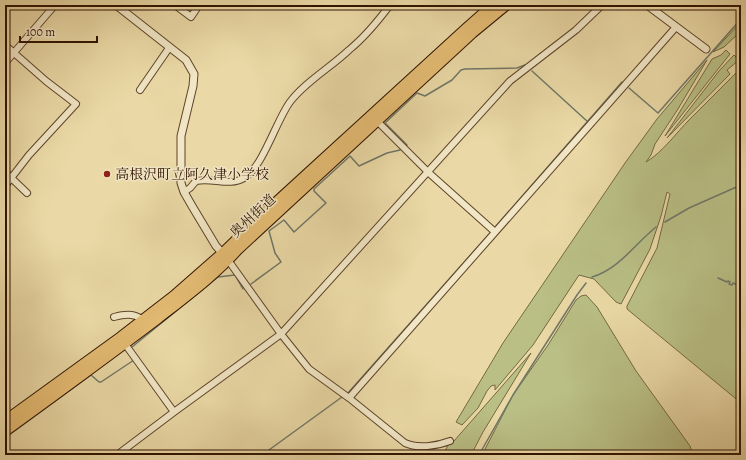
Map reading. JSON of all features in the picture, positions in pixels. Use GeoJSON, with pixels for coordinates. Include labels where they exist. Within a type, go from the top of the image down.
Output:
{"type":"FeatureCollection","features":[{"type":"Feature","properties":{"kind":"highway","name":"奥州街道"},"geometry":{"type":"LineString","coordinates":[[5,431],[125,344],[179,302],[225,257],[252,225],[494,5]]}},
{"type":"Feature","properties":{"kind":"highway","name":"奥州街道"},"geometry":{"type":"LineString","coordinates":[[5,421],[143,320],[225,257],[238,249],[472,33],[506,5]]}},
{"type":"Feature","properties":{"kind":"street"},"geometry":{"type":"LineString","coordinates":[[5,63],[55,5]]}},
{"type":"Feature","properties":{"kind":"street"},"geometry":{"type":"LineString","coordinates":[[116,5],[186,60],[194,74],[193,86],[181,136],[180,178],[184,192],[213,241],[281,334],[309,369],[349,398],[405,443],[411,446],[421,446],[450,441]]}},
{"type":"Feature","properties":{"kind":"street"},"geometry":{"type":"LineString","coordinates":[[175,5],[190,17],[199,5]]}},
{"type":"Feature","properties":{"kind":"street"},"geometry":{"type":"LineString","coordinates":[[184,192],[196,181],[232,182],[249,175],[258,163],[285,110],[292,100],[300,91],[364,36],[390,5]]}},
{"type":"Feature","properties":{"kind":"street"},"geometry":{"type":"LineString","coordinates":[[117,455],[281,334],[429,173],[510,81],[576,30],[602,5]]}},
{"type":"Feature","properties":{"kind":"street"},"geometry":{"type":"LineString","coordinates":[[647,5],[706,49]]}},
{"type":"Feature","properties":{"kind":"street"},"geometry":{"type":"LineString","coordinates":[[349,398],[676,27]]}},
{"type":"Feature","properties":{"kind":"street"},"geometry":{"type":"LineString","coordinates":[[5,45],[46,81],[76,104],[30,155],[5,186]]}},
{"type":"Feature","properties":{"kind":"street"},"geometry":{"type":"LineString","coordinates":[[140,90],[169,48]]}},
{"type":"Feature","properties":{"kind":"street"},"geometry":{"type":"LineString","coordinates":[[377,121],[429,173],[495,232]]}},
{"type":"Feature","properties":{"kind":"street"},"geometry":{"type":"LineString","coordinates":[[5,172],[27,193]]}},
{"type":"Feature","properties":{"kind":"street"},"geometry":{"type":"LineString","coordinates":[[114,317],[131,315],[138,316],[143,320]]}},
{"type":"Feature","properties":{"kind":"street"},"geometry":{"type":"LineString","coordinates":[[125,344],[174,412]]}},
{"type":"Feature","properties":{"kind":"green space"},"geometry":{"type":"Polygon","coordinates":[[[741,22],[741,31],[724,47],[713,52],[741,22]]]}},
{"type":"Feature","properties":{"kind":"green space"},"geometry":{"type":"Polygon","coordinates":[[[726,50],[730,54],[665,136],[712,59],[721,55],[726,50]]]}},
{"type":"Feature","properties":{"kind":"green space"},"geometry":{"type":"Polygon","coordinates":[[[734,55],[739,60],[727,70],[730,74],[667,138],[719,71],[734,55]]]}},
{"type":"Feature","properties":{"kind":"green space"},"geometry":{"type":"Polygon","coordinates":[[[707,60],[655,144],[651,155],[646,162],[664,148],[690,119],[741,68],[741,403],[627,309],[627,306],[657,248],[670,194],[667,192],[650,249],[621,304],[616,302],[594,279],[579,275],[533,345],[495,390],[495,385],[491,386],[478,408],[462,425],[456,422],[503,343],[625,163],[657,119],[707,60]]]}},
{"type":"Feature","properties":{"kind":"green space"},"geometry":{"type":"Polygon","coordinates":[[[586,295],[597,307],[636,371],[690,446],[693,455],[482,455],[513,395],[548,345],[576,300],[581,296],[586,295]]]}},
{"type":"Feature","properties":{"kind":"green space"},"geometry":{"type":"Polygon","coordinates":[[[531,353],[483,432],[471,455],[443,455],[448,445],[454,441],[531,353]]]}},
{"type":"Feature","properties":{"kind":"waterway"},"geometry":{"type":"LineString","coordinates":[[629,88],[658,113],[741,19]]}},
{"type":"Feature","properties":{"kind":"waterway"},"geometry":{"type":"LineString","coordinates":[[407,145],[385,123],[417,93],[425,96],[452,80],[461,70],[517,68],[525,65]]}},
{"type":"Feature","properties":{"kind":"waterway"},"geometry":{"type":"LineString","coordinates":[[532,71],[588,122]]}},
{"type":"Feature","properties":{"kind":"waterway"},"geometry":{"type":"LineString","coordinates":[[496,226],[622,82]]}},
{"type":"Feature","properties":{"kind":"waterway"},"geometry":{"type":"LineString","coordinates":[[251,284],[281,262],[275,253],[269,231],[284,220],[294,232],[326,203],[314,191],[314,189],[350,156],[359,166],[387,153],[400,150]]}},
{"type":"Feature","properties":{"kind":"waterway"},"geometry":{"type":"LineString","coordinates":[[665,222],[689,208],[741,185]]}},
{"type":"Feature","properties":{"kind":"waterway"},"geometry":{"type":"LineString","coordinates":[[592,277],[602,273],[619,262],[656,227]]}},
{"type":"Feature","properties":{"kind":"waterway"},"geometry":{"type":"LineString","coordinates":[[348,393],[490,233]]}},
{"type":"Feature","properties":{"kind":"waterway"},"geometry":{"type":"LineString","coordinates":[[132,347],[218,277],[235,275],[243,289]]}},
{"type":"Feature","properties":{"kind":"waterway"},"geometry":{"type":"LineString","coordinates":[[718,278],[727,282],[728,281],[730,282],[729,284],[732,285],[733,283],[738,285],[741,282]]}},
{"type":"Feature","properties":{"kind":"waterway"},"geometry":{"type":"LineString","coordinates":[[479,455],[513,395],[586,283]]}},
{"type":"Feature","properties":{"kind":"waterway"},"geometry":{"type":"LineString","coordinates":[[5,438],[91,375],[101,382],[134,360]]}},
{"type":"Feature","properties":{"kind":"waterway"},"geometry":{"type":"LineString","coordinates":[[262,455],[342,397]]}},
{"type":"Feature","properties":{"kind":"place","name":"高根沢町立阿久津小学校"},"geometry":{"type":"Point","coordinates":[107,174]}}]}
